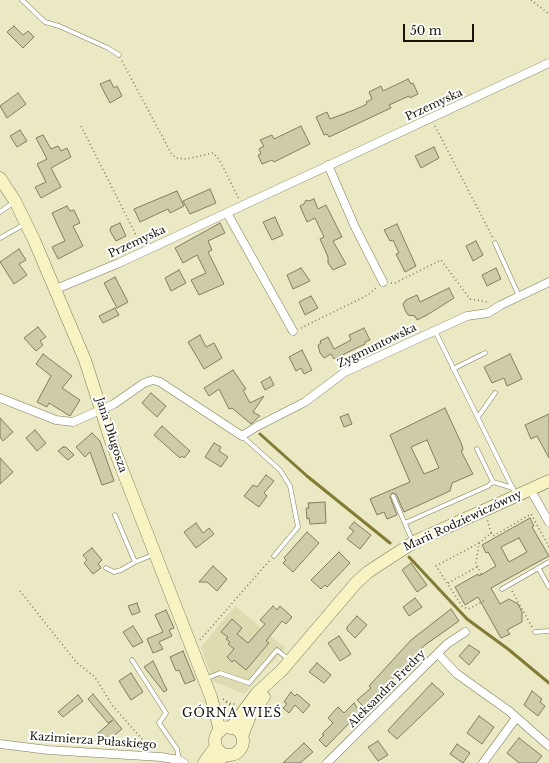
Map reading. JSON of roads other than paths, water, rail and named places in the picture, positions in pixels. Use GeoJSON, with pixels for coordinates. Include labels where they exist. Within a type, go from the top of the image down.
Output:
{"type":"FeatureCollection","features":[{"type":"Feature","properties":{"kind":"street","name":"Przemyska"},"geometry":{"type":"LineString","coordinates":[[56,289],[144,252],[549,63]]}},
{"type":"Feature","properties":{"kind":"street"},"geometry":{"type":"LineString","coordinates":[[328,165],[355,227],[382,282]]}},
{"type":"Feature","properties":{"kind":"street","name":"Jana Długosza"},"geometry":{"type":"LineString","coordinates":[[0,178],[15,201],[26,224],[56,289],[86,360],[111,441],[211,697],[220,710],[227,729]]}},
{"type":"Feature","properties":{"kind":"street"},"geometry":{"type":"LineString","coordinates":[[227,213],[293,331]]}},
{"type":"Feature","properties":{"kind":"street","name":"Zygmuntowska"},"geometry":{"type":"LineString","coordinates":[[242,436],[256,427],[305,402],[345,372],[466,316],[488,313],[501,304],[549,282]]}},
{"type":"Feature","properties":{"kind":"street"},"geometry":{"type":"LineString","coordinates":[[0,398],[56,420],[73,422],[114,404],[144,383],[153,380],[160,382],[242,436]]}},
{"type":"Feature","properties":{"kind":"street","name":"Marii Rodziewiczówny"},"geometry":{"type":"LineString","coordinates":[[227,729],[257,693],[286,665],[356,583],[377,565],[414,542],[483,510],[515,492],[530,489],[549,481]]}},
{"type":"Feature","properties":{"kind":"street"},"geometry":{"type":"LineString","coordinates":[[530,489],[549,522]]}},
{"type":"Feature","properties":{"kind":"street","name":"Aleksandra Fredry"},"geometry":{"type":"LineString","coordinates":[[327,763],[438,654],[465,632]]}},
{"type":"Feature","properties":{"kind":"street"},"geometry":{"type":"LineString","coordinates":[[438,654],[457,674],[516,718],[549,746]]}},
{"type":"Feature","properties":{"kind":"street","name":"Marii Rodziewiczówny"},"geometry":{"type":"LineString","coordinates":[[242,736],[250,716],[271,689],[286,665]]}},
{"type":"Feature","properties":{"kind":"street"},"geometry":{"type":"LineString","coordinates":[[483,763],[516,718]]}},
{"type":"Feature","properties":{"kind":"street"},"geometry":{"type":"LineString","coordinates":[[204,763],[216,746],[216,738],[227,729],[237,730],[242,736],[243,743],[231,756],[214,763]]}},
{"type":"Feature","properties":{"kind":"street","name":"Kazimierza Pułaskiego"},"geometry":{"type":"LineString","coordinates":[[0,744],[48,750],[151,756],[182,761]]}},
{"type":"Feature","properties":{"kind":"street"},"geometry":{"type":"LineString","coordinates":[[216,746],[218,750],[242,763]]}},
{"type":"Feature","properties":{"kind":"lane"},"geometry":{"type":"LineString","coordinates":[[22,0],[45,22],[59,26],[119,55]]}},
{"type":"Feature","properties":{"kind":"lane"},"geometry":{"type":"LineString","coordinates":[[0,212],[15,201]]}},
{"type":"Feature","properties":{"kind":"lane"},"geometry":{"type":"LineString","coordinates":[[0,238],[26,224]]}},
{"type":"Feature","properties":{"kind":"lane"},"geometry":{"type":"LineString","coordinates":[[495,243],[519,296]]}},
{"type":"Feature","properties":{"kind":"lane"},"geometry":{"type":"LineString","coordinates":[[434,330],[515,492]]}},
{"type":"Feature","properties":{"kind":"lane"},"geometry":{"type":"LineString","coordinates":[[453,369],[485,353]]}},
{"type":"Feature","properties":{"kind":"lane"},"geometry":{"type":"LineString","coordinates":[[478,417],[495,393]]}},
{"type":"Feature","properties":{"kind":"lane"},"geometry":{"type":"LineString","coordinates":[[242,436],[280,470],[290,486],[298,527],[274,556]]}},
{"type":"Feature","properties":{"kind":"lane"},"geometry":{"type":"LineString","coordinates":[[477,449],[493,482],[515,492]]}},
{"type":"Feature","properties":{"kind":"lane"},"geometry":{"type":"LineString","coordinates":[[405,523],[488,486],[493,482]]}},
{"type":"Feature","properties":{"kind":"lane"},"geometry":{"type":"LineString","coordinates":[[393,496],[414,542]]}},
{"type":"Feature","properties":{"kind":"lane"},"geometry":{"type":"LineString","coordinates":[[115,515],[135,562]]}},
{"type":"Feature","properties":{"kind":"lane"},"geometry":{"type":"LineString","coordinates":[[106,568],[114,572],[121,570],[135,562],[155,554]]}},
{"type":"Feature","properties":{"kind":"lane"},"geometry":{"type":"LineString","coordinates":[[502,589],[549,562]]}},
{"type":"Feature","properties":{"kind":"lane"},"geometry":{"type":"LineString","coordinates":[[539,569],[549,587]]}},
{"type":"Feature","properties":{"kind":"lane"},"geometry":{"type":"LineString","coordinates":[[535,632],[549,631]]}},
{"type":"Feature","properties":{"kind":"lane"},"geometry":{"type":"LineString","coordinates":[[204,679],[220,673],[249,683],[277,650],[286,665]]}},
{"type":"Feature","properties":{"kind":"lane"},"geometry":{"type":"LineString","coordinates":[[132,660],[166,713],[159,723],[177,749],[182,761]]}},
{"type":"Feature","properties":{"kind":"waterway"},"geometry":{"type":"LineString","coordinates":[[260,434],[307,476],[390,543]]}},
{"type":"Feature","properties":{"kind":"waterway"},"geometry":{"type":"LineString","coordinates":[[409,557],[467,619],[508,649],[549,683]]}},
{"type":"Feature","properties":{"kind":"district","name":"GÓRNA WIEŚ"},"geometry":{"type":"Point","coordinates":[232,714]}}]}
